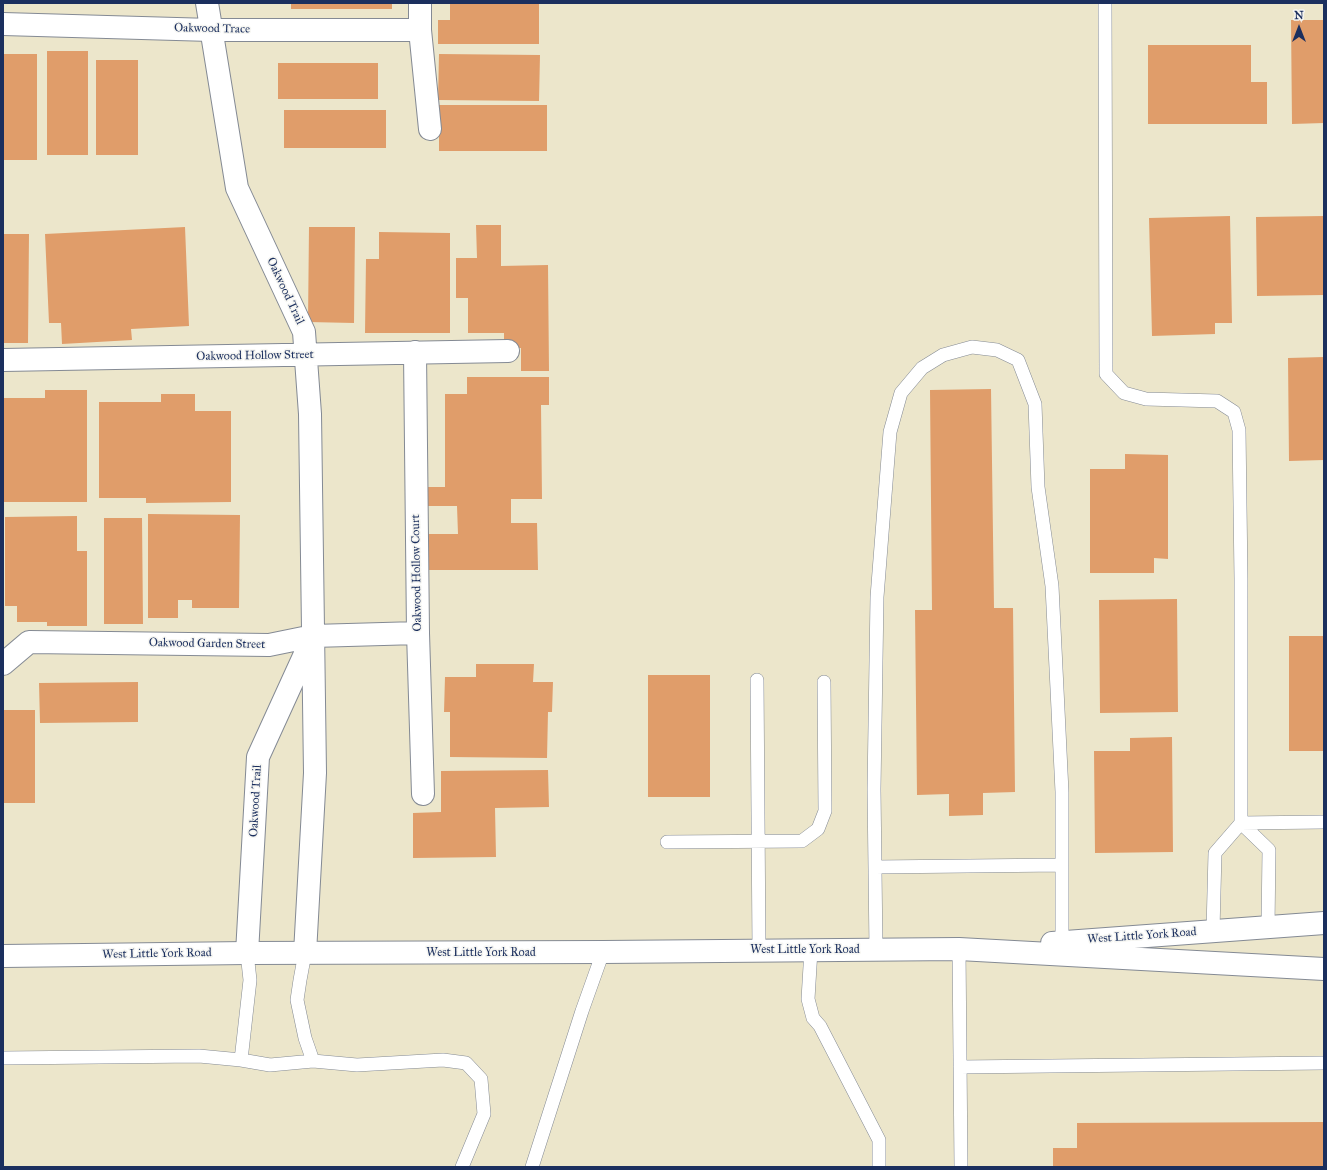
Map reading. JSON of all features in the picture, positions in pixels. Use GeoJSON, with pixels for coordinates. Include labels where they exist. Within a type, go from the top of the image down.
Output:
{"type":"FeatureCollection","features":[{"type":"Feature","properties":{"kind":"street","name":"Oakwood Trail"},"geometry":{"type":"LineString","coordinates":[[207,3],[237,188],[304,332],[310,414],[315,773],[305,953]]}},
{"type":"Feature","properties":{"kind":"street"},"geometry":{"type":"LineString","coordinates":[[420,3],[420,30],[430,129]]}},
{"type":"Feature","properties":{"kind":"street","name":"Oakwood Trace"},"geometry":{"type":"LineString","coordinates":[[3,24],[211,30],[420,30]]}},
{"type":"Feature","properties":{"kind":"street","name":"Oakwood Hollow Street"},"geometry":{"type":"LineString","coordinates":[[3,360],[508,351]]}},
{"type":"Feature","properties":{"kind":"street","name":"Oakwood Hollow Court"},"geometry":{"type":"LineString","coordinates":[[415,352],[418,633],[424,794]]}},
{"type":"Feature","properties":{"kind":"street","name":"Oakwood Garden Street"},"geometry":{"type":"LineString","coordinates":[[3,664],[29,642],[269,645],[313,636],[418,633]]}},
{"type":"Feature","properties":{"kind":"street","name":"Oakwood Trail"},"geometry":{"type":"LineString","coordinates":[[247,953],[258,757],[313,636]]}},
{"type":"Feature","properties":{"kind":"street","name":"West Little York Road"},"geometry":{"type":"LineString","coordinates":[[3,956],[247,953],[959,949],[1324,923]]}},
{"type":"Feature","properties":{"kind":"street","name":"West Little York Road"},"geometry":{"type":"LineString","coordinates":[[959,949],[1324,969]]}},
{"type":"Feature","properties":{"kind":"lane"},"geometry":{"type":"LineString","coordinates":[[1105,3],[1106,374],[1124,393],[1146,399],[1217,401],[1234,412],[1239,430],[1241,579],[1241,823],[1215,854],[1213,930]]}},
{"type":"Feature","properties":{"kind":"lane"},"geometry":{"type":"LineString","coordinates":[[876,950],[874,789],[877,597],[890,432],[901,393],[922,368],[943,355],[972,347],[998,350],[1018,360],[1035,404],[1038,487],[1052,586],[1062,792],[1062,942]]}},
{"type":"Feature","properties":{"kind":"lane"},"geometry":{"type":"LineString","coordinates":[[757,680],[759,950]]}},
{"type":"Feature","properties":{"kind":"lane"},"geometry":{"type":"LineString","coordinates":[[666,842],[802,841],[818,829],[825,810],[824,682]]}},
{"type":"Feature","properties":{"kind":"lane"},"geometry":{"type":"LineString","coordinates":[[1241,823],[1324,822]]}},
{"type":"Feature","properties":{"kind":"lane"},"geometry":{"type":"LineString","coordinates":[[1241,823],[1269,850],[1268,927]]}},
{"type":"Feature","properties":{"kind":"lane"},"geometry":{"type":"LineString","coordinates":[[875,867],[1062,865]]}},
{"type":"Feature","properties":{"kind":"lane"},"geometry":{"type":"LineString","coordinates":[[959,949],[961,1167]]}},
{"type":"Feature","properties":{"kind":"lane"},"geometry":{"type":"LineString","coordinates":[[811,950],[808,999],[813,1018],[820,1026],[879,1140],[879,1167]]}},
{"type":"Feature","properties":{"kind":"lane"},"geometry":{"type":"LineString","coordinates":[[532,1167],[603,952]]}},
{"type":"Feature","properties":{"kind":"lane"},"geometry":{"type":"LineString","coordinates":[[241,1060],[250,980],[247,953]]}},
{"type":"Feature","properties":{"kind":"lane"},"geometry":{"type":"LineString","coordinates":[[305,953],[297,1000],[305,1038],[313,1061]]}},
{"type":"Feature","properties":{"kind":"lane"},"geometry":{"type":"LineString","coordinates":[[3,1058],[199,1056],[241,1060],[270,1065],[313,1061],[357,1065],[443,1060],[466,1063],[481,1079],[484,1114],[462,1167]]}},
{"type":"Feature","properties":{"kind":"lane"},"geometry":{"type":"LineString","coordinates":[[960,1067],[1324,1063]]}},
{"type":"Feature","properties":{"kind":"building"},"geometry":{"type":"Polygon","coordinates":[[[291,3],[392,3],[392,9],[291,9],[291,3]]]}},
{"type":"Feature","properties":{"kind":"building"},"geometry":{"type":"Polygon","coordinates":[[[450,3],[539,3],[539,44],[438,44],[438,20],[450,20],[450,3]]]}},
{"type":"Feature","properties":{"kind":"building"},"geometry":{"type":"Polygon","coordinates":[[[1291,20],[1324,20],[1324,123],[1292,124],[1291,20]]]}},
{"type":"Feature","properties":{"kind":"building"},"geometry":{"type":"Polygon","coordinates":[[[1148,45],[1251,45],[1251,82],[1267,82],[1267,124],[1148,124],[1148,45]]]}},
{"type":"Feature","properties":{"kind":"building"},"geometry":{"type":"Polygon","coordinates":[[[47,51],[88,51],[88,155],[47,155],[47,51]]]}},
{"type":"Feature","properties":{"kind":"building"},"geometry":{"type":"Polygon","coordinates":[[[3,54],[37,54],[37,160],[3,160],[3,54]]]}},
{"type":"Feature","properties":{"kind":"building"},"geometry":{"type":"Polygon","coordinates":[[[439,54],[540,55],[539,101],[438,100],[439,54]]]}},
{"type":"Feature","properties":{"kind":"building"},"geometry":{"type":"Polygon","coordinates":[[[96,60],[138,60],[138,155],[96,155],[96,60]]]}},
{"type":"Feature","properties":{"kind":"building"},"geometry":{"type":"Polygon","coordinates":[[[278,63],[378,63],[378,99],[278,99],[278,63]]]}},
{"type":"Feature","properties":{"kind":"building"},"geometry":{"type":"Polygon","coordinates":[[[439,105],[547,105],[547,151],[439,151],[439,105]]]}},
{"type":"Feature","properties":{"kind":"building"},"geometry":{"type":"Polygon","coordinates":[[[284,110],[386,110],[386,148],[284,148],[284,110]]]}},
{"type":"Feature","properties":{"kind":"building"},"geometry":{"type":"Polygon","coordinates":[[[1230,216],[1232,323],[1215,323],[1215,334],[1152,336],[1149,218],[1230,216]]]}},
{"type":"Feature","properties":{"kind":"building"},"geometry":{"type":"Polygon","coordinates":[[[1324,216],[1324,295],[1257,296],[1256,217],[1324,216]]]}},
{"type":"Feature","properties":{"kind":"building"},"geometry":{"type":"Polygon","coordinates":[[[476,225],[501,225],[501,266],[548,265],[549,371],[521,371],[521,348],[504,348],[504,333],[468,333],[468,298],[456,298],[456,258],[477,258],[476,225]]]}},
{"type":"Feature","properties":{"kind":"building"},"geometry":{"type":"Polygon","coordinates":[[[185,227],[189,326],[131,329],[132,340],[62,344],[61,323],[49,323],[45,234],[185,227]]]}},
{"type":"Feature","properties":{"kind":"building"},"geometry":{"type":"Polygon","coordinates":[[[309,227],[355,227],[354,323],[308,322],[309,227]]]}},
{"type":"Feature","properties":{"kind":"building"},"geometry":{"type":"Polygon","coordinates":[[[379,232],[450,233],[450,333],[365,333],[366,259],[379,259],[379,232]]]}},
{"type":"Feature","properties":{"kind":"building"},"geometry":{"type":"Polygon","coordinates":[[[3,234],[29,234],[28,343],[3,343],[3,234]]]}},
{"type":"Feature","properties":{"kind":"building"},"geometry":{"type":"Polygon","coordinates":[[[1324,357],[1324,460],[1289,461],[1288,358],[1324,357]]]}},
{"type":"Feature","properties":{"kind":"building"},"geometry":{"type":"Polygon","coordinates":[[[467,377],[549,377],[549,405],[541,405],[542,499],[511,499],[511,523],[537,523],[538,570],[428,570],[428,534],[458,534],[457,506],[428,506],[428,487],[445,487],[445,394],[467,394],[467,377]]]}},
{"type":"Feature","properties":{"kind":"building"},"geometry":{"type":"Polygon","coordinates":[[[991,389],[994,608],[1013,608],[1015,792],[983,793],[983,815],[949,816],[949,794],[917,795],[915,610],[932,610],[930,390],[991,389]]]}},
{"type":"Feature","properties":{"kind":"building"},"geometry":{"type":"Polygon","coordinates":[[[45,390],[87,390],[87,502],[3,502],[3,398],[45,398],[45,390]]]}},
{"type":"Feature","properties":{"kind":"building"},"geometry":{"type":"Polygon","coordinates":[[[161,394],[195,394],[195,411],[231,411],[231,502],[146,503],[146,498],[99,498],[99,402],[161,402],[161,394]]]}},
{"type":"Feature","properties":{"kind":"building"},"geometry":{"type":"Polygon","coordinates":[[[1125,454],[1168,455],[1168,559],[1154,558],[1154,573],[1090,573],[1090,469],[1125,469],[1125,454]]]}},
{"type":"Feature","properties":{"kind":"building"},"geometry":{"type":"Polygon","coordinates":[[[148,514],[240,515],[239,608],[192,608],[192,600],[178,600],[178,618],[148,618],[148,514]]]}},
{"type":"Feature","properties":{"kind":"building"},"geometry":{"type":"Polygon","coordinates":[[[77,516],[77,551],[87,551],[87,626],[47,626],[47,622],[17,622],[17,606],[5,606],[5,517],[77,516]]]}},
{"type":"Feature","properties":{"kind":"building"},"geometry":{"type":"Polygon","coordinates":[[[104,518],[142,518],[143,624],[104,624],[104,518]]]}},
{"type":"Feature","properties":{"kind":"building"},"geometry":{"type":"Polygon","coordinates":[[[1177,599],[1178,712],[1100,713],[1099,600],[1177,599]]]}},
{"type":"Feature","properties":{"kind":"building"},"geometry":{"type":"Polygon","coordinates":[[[1289,636],[1324,636],[1324,751],[1289,751],[1289,636]]]}},
{"type":"Feature","properties":{"kind":"building"},"geometry":{"type":"Polygon","coordinates":[[[476,664],[534,664],[533,682],[553,682],[552,712],[548,712],[547,758],[450,757],[450,712],[444,712],[445,677],[476,677],[476,664]]]}},
{"type":"Feature","properties":{"kind":"building"},"geometry":{"type":"Polygon","coordinates":[[[648,675],[710,675],[710,797],[648,797],[648,675]]]}},
{"type":"Feature","properties":{"kind":"building"},"geometry":{"type":"Polygon","coordinates":[[[138,682],[138,722],[40,723],[39,683],[138,682]]]}},
{"type":"Feature","properties":{"kind":"building"},"geometry":{"type":"Polygon","coordinates":[[[3,710],[35,710],[35,803],[3,803],[3,710]]]}},
{"type":"Feature","properties":{"kind":"building"},"geometry":{"type":"Polygon","coordinates":[[[1172,737],[1173,852],[1095,853],[1094,751],[1130,751],[1130,738],[1172,737]]]}},
{"type":"Feature","properties":{"kind":"building"},"geometry":{"type":"Polygon","coordinates":[[[548,770],[549,807],[495,808],[496,857],[413,858],[413,813],[441,812],[441,771],[548,770]]]}},
{"type":"Feature","properties":{"kind":"building"},"geometry":{"type":"Polygon","coordinates":[[[1324,1122],[1324,1167],[1053,1167],[1053,1148],[1077,1148],[1077,1123],[1324,1122]]]}}]}
